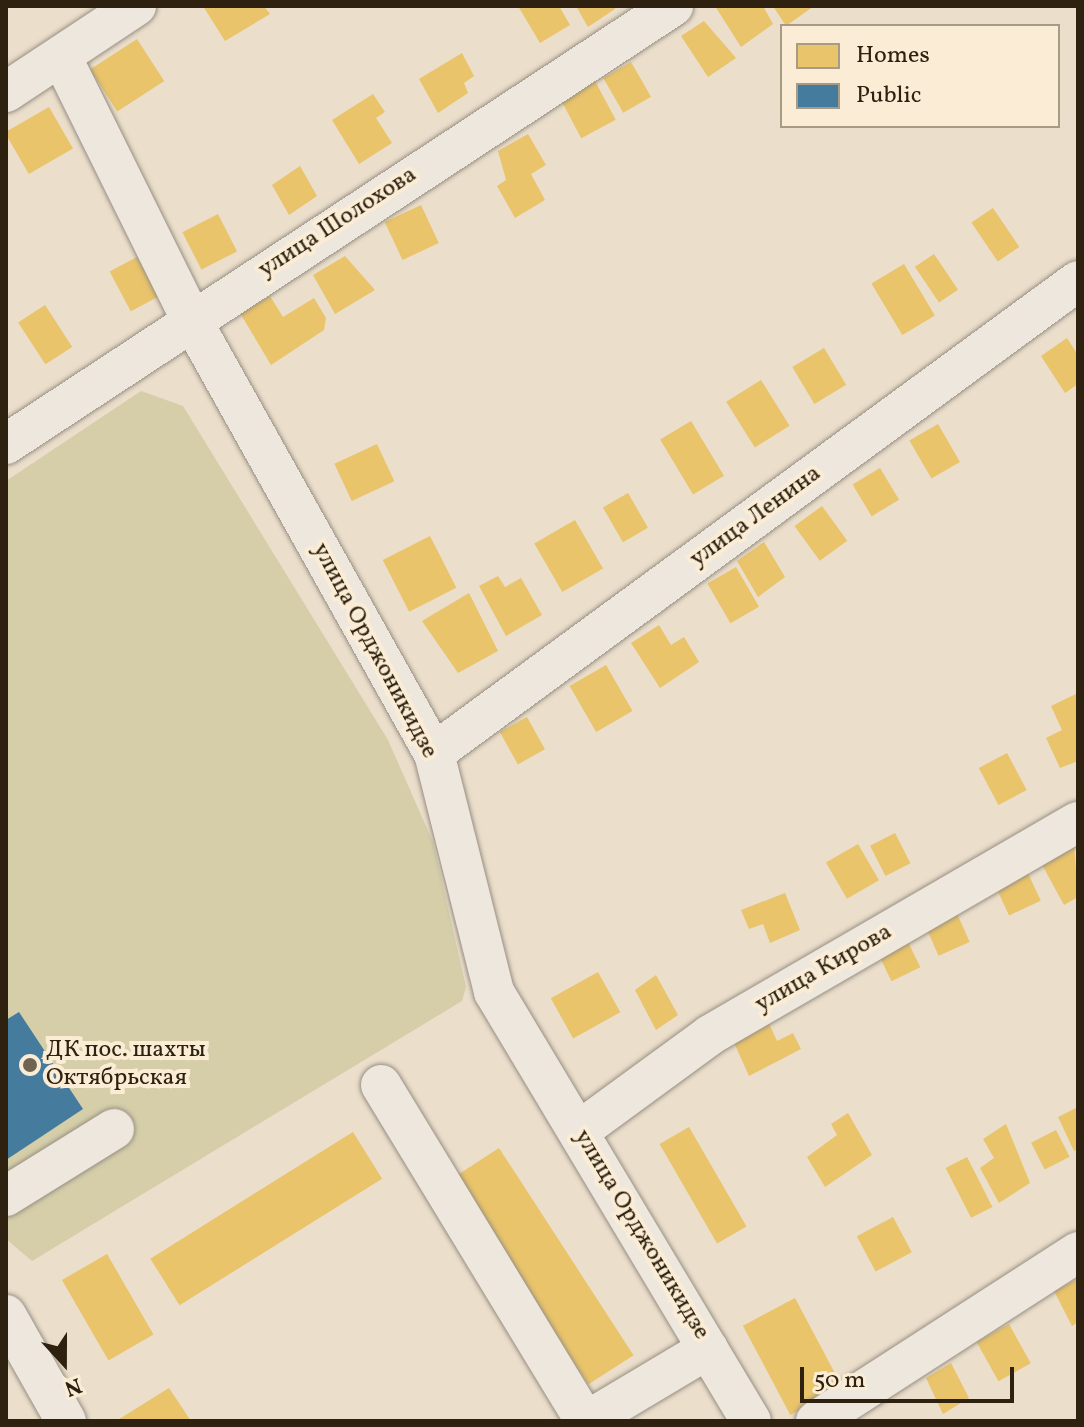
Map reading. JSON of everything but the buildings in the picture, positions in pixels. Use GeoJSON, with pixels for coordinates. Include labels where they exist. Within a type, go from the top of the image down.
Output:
{"type":"FeatureCollection","features":[{"type":"Feature","properties":{"kind":"street"},"geometry":{"type":"LineString","coordinates":[[6,92],[136,6]]}},
{"type":"Feature","properties":{"kind":"street","name":"улица Шолохова"},"geometry":{"type":"LineString","coordinates":[[6,444],[191,319],[673,6]]}},
{"type":"Feature","properties":{"kind":"street","name":"улица Орджоникидзе"},"geometry":{"type":"LineString","coordinates":[[61,56],[191,319],[434,753],[494,992],[751,1421]]}},
{"type":"Feature","properties":{"kind":"street","name":"улица Ленина"},"geometry":{"type":"LineString","coordinates":[[434,753],[1078,281]]}},
{"type":"Feature","properties":{"kind":"street","name":"улица Кирова"},"geometry":{"type":"LineString","coordinates":[[579,1131],[710,1035],[1078,822]]}},
{"type":"Feature","properties":{"kind":"street"},"geometry":{"type":"LineString","coordinates":[[381,1085],[586,1421],[708,1349]]}},
{"type":"Feature","properties":{"kind":"street"},"geometry":{"type":"LineString","coordinates":[[6,1196],[114,1129]]}},
{"type":"Feature","properties":{"kind":"street"},"geometry":{"type":"LineString","coordinates":[[816,1421],[1078,1252]]}},
{"type":"Feature","properties":{"kind":"street"},"geometry":{"type":"LineString","coordinates":[[6,1315],[66,1421]]}},
{"type":"Feature","properties":{"kind":"shaded area"},"geometry":{"type":"Polygon","coordinates":[[[141,391],[183,406],[388,740],[433,842],[466,987],[462,1001],[32,1261],[6,1239],[6,481],[141,391]]]}},
{"type":"Feature","properties":{"kind":"place","name":"ДК пос. шахты Октябрьская"},"geometry":{"type":"Point","coordinates":[30,1065]}}]}
